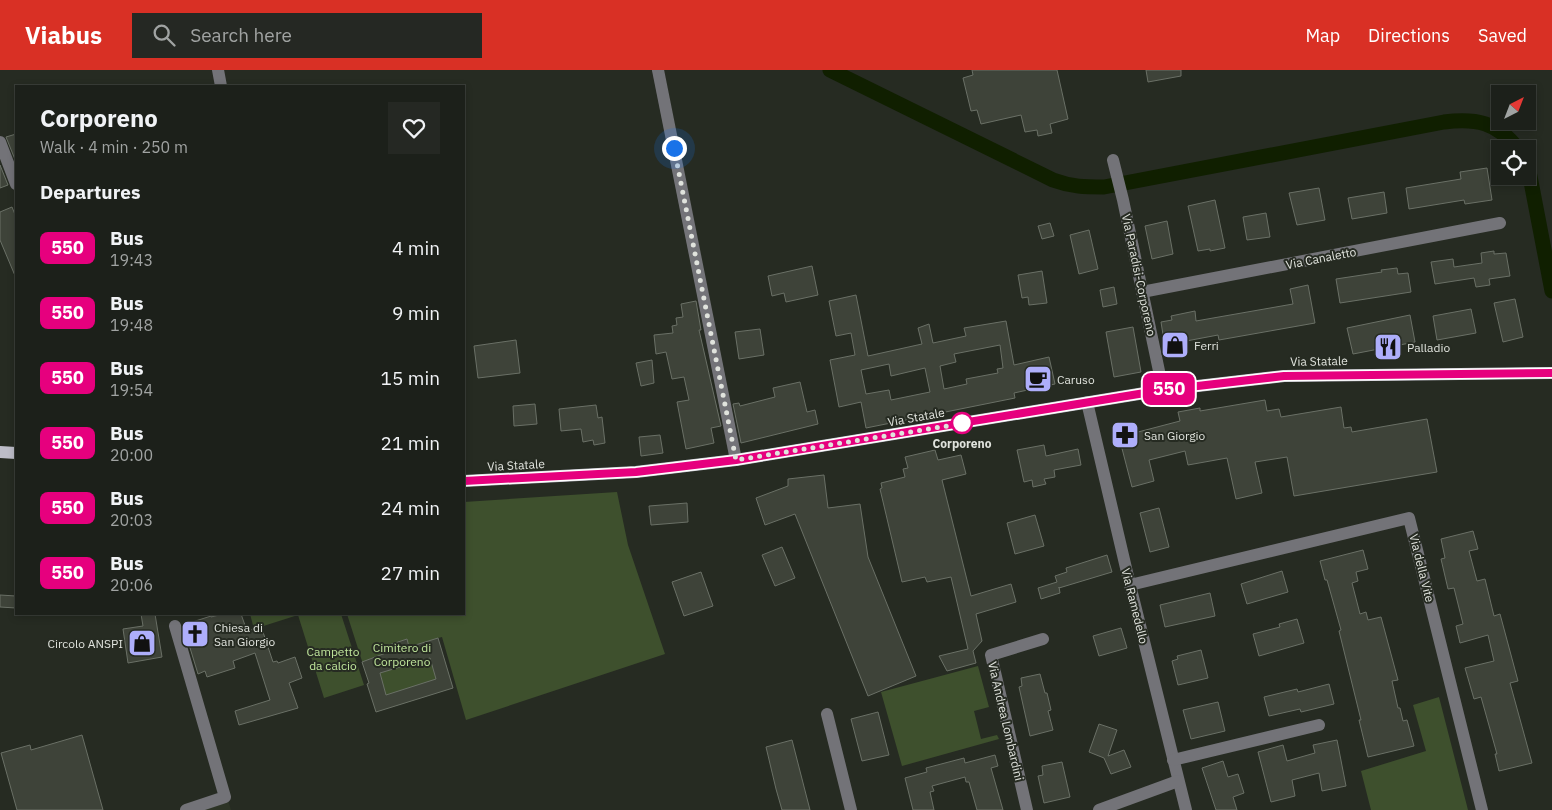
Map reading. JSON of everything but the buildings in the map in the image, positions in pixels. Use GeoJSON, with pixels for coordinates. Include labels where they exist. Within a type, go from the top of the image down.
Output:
{"type":"FeatureCollection","features":[{"type":"Feature","properties":{"kind":"main road","name":"Via Statale"},"geometry":{"type":"LineString","coordinates":[[465,481],[636,472],[736,460],[1163,390],[1284,376],[1552,373]]}},
{"type":"Feature","properties":{"kind":"main road"},"geometry":{"type":"LineString","coordinates":[[0,452],[15,453]]}},
{"type":"Feature","properties":{"kind":"street"},"geometry":{"type":"LineString","coordinates":[[218,70],[221,85]]}},
{"type":"Feature","properties":{"kind":"street"},"geometry":{"type":"LineString","coordinates":[[658,70],[736,460]]}},
{"type":"Feature","properties":{"kind":"street"},"geometry":{"type":"LineString","coordinates":[[0,142],[15,181]]}},
{"type":"Feature","properties":{"kind":"street","name":"Via Paradisi-Corporeno"},"geometry":{"type":"LineString","coordinates":[[1113,160],[1163,390]]}},
{"type":"Feature","properties":{"kind":"street","name":"Via Canaletto"},"geometry":{"type":"LineString","coordinates":[[1142,292],[1500,223]]}},
{"type":"Feature","properties":{"kind":"street","name":"Via Ramedello"},"geometry":{"type":"LineString","coordinates":[[1087,402],[1186,810]]}},
{"type":"Feature","properties":{"kind":"street","name":"Via della Vite"},"geometry":{"type":"LineString","coordinates":[[1130,585],[1409,518],[1482,810]]}},
{"type":"Feature","properties":{"kind":"street"},"geometry":{"type":"LineString","coordinates":[[175,626],[210,740],[225,797],[186,810]]}},
{"type":"Feature","properties":{"kind":"street","name":"Via Andrea Lombardini"},"geometry":{"type":"LineString","coordinates":[[1027,810],[991,655],[1043,638]]}},
{"type":"Feature","properties":{"kind":"street"},"geometry":{"type":"LineString","coordinates":[[827,714],[851,810]]}},
{"type":"Feature","properties":{"kind":"street"},"geometry":{"type":"LineString","coordinates":[[1173,760],[1319,725]]}},
{"type":"Feature","properties":{"kind":"street"},"geometry":{"type":"LineString","coordinates":[[1099,810],[1178,781]]}},
{"type":"Feature","properties":{"kind":"shaded area"},"geometry":{"type":"Polygon","coordinates":[[[228,800],[231,810],[199,810],[228,800]]]}},
{"type":"Feature","properties":{"kind":"green space","name":"Cimitero di Corporeno"},"geometry":{"type":"Polygon","coordinates":[[[617,492],[628,545],[665,654],[466,720],[442,637],[438,638],[453,688],[376,712],[369,683],[347,615],[465,615],[465,502],[617,492]]]}},
{"type":"Feature","properties":{"kind":"green space","name":"Campetto da calcio"},"geometry":{"type":"Polygon","coordinates":[[[250,615],[298,615],[254,629],[250,615]]]}},
{"type":"Feature","properties":{"kind":"green space","name":"Campetto da calcio"},"geometry":{"type":"Polygon","coordinates":[[[298,615],[341,615],[364,685],[324,698],[298,615]]]}},
{"type":"Feature","properties":{"kind":"green space"},"geometry":{"type":"Polygon","coordinates":[[[978,666],[989,707],[974,711],[981,739],[997,735],[999,739],[902,766],[881,692],[978,666]]]}},
{"type":"Feature","properties":{"kind":"green space"},"geometry":{"type":"Polygon","coordinates":[[[1439,697],[1468,810],[1371,810],[1361,771],[1426,751],[1413,705],[1439,697]]]}},
{"type":"Feature","properties":{"kind":"waterway"},"geometry":{"type":"LineString","coordinates":[[830,70],[1053,180],[1078,186],[1104,187],[1444,122],[1466,121],[1485,124],[1502,133],[1510,140]]}},
{"type":"Feature","properties":{"kind":"waterway"},"geometry":{"type":"LineString","coordinates":[[1532,185],[1552,291]]}},
{"type":"Feature","properties":{"kind":"bus line","name":"550"},"geometry":{"type":"LineString","coordinates":[[465,481],[636,472],[736,460],[1163,390],[1284,376],[1552,373]]}},
{"type":"Feature","properties":{"kind":"place","name":"Ferri"},"geometry":{"type":"Point","coordinates":[1175,345]}},
{"type":"Feature","properties":{"kind":"place","name":"Palladio"},"geometry":{"type":"Point","coordinates":[1388,347]}},
{"type":"Feature","properties":{"kind":"place","name":"Caruso"},"geometry":{"type":"Point","coordinates":[1038,379]}},
{"type":"Feature","properties":{"kind":"place","name":"Corporeno"},"geometry":{"type":"Point","coordinates":[962,423]}},
{"type":"Feature","properties":{"kind":"place","name":"San Giorgio"},"geometry":{"type":"Point","coordinates":[1125,435]}},
{"type":"Feature","properties":{"kind":"place","name":"Chiesa di San Giorgio"},"geometry":{"type":"Point","coordinates":[195,634]}},
{"type":"Feature","properties":{"kind":"place","name":"Circolo ANSPI"},"geometry":{"type":"Point","coordinates":[142,643]}},
{"type":"Feature","properties":{"kind":"route"},"geometry":{"type":"LineString","coordinates":[[674,148],[736,460],[966,423],[962,423]]}}]}
